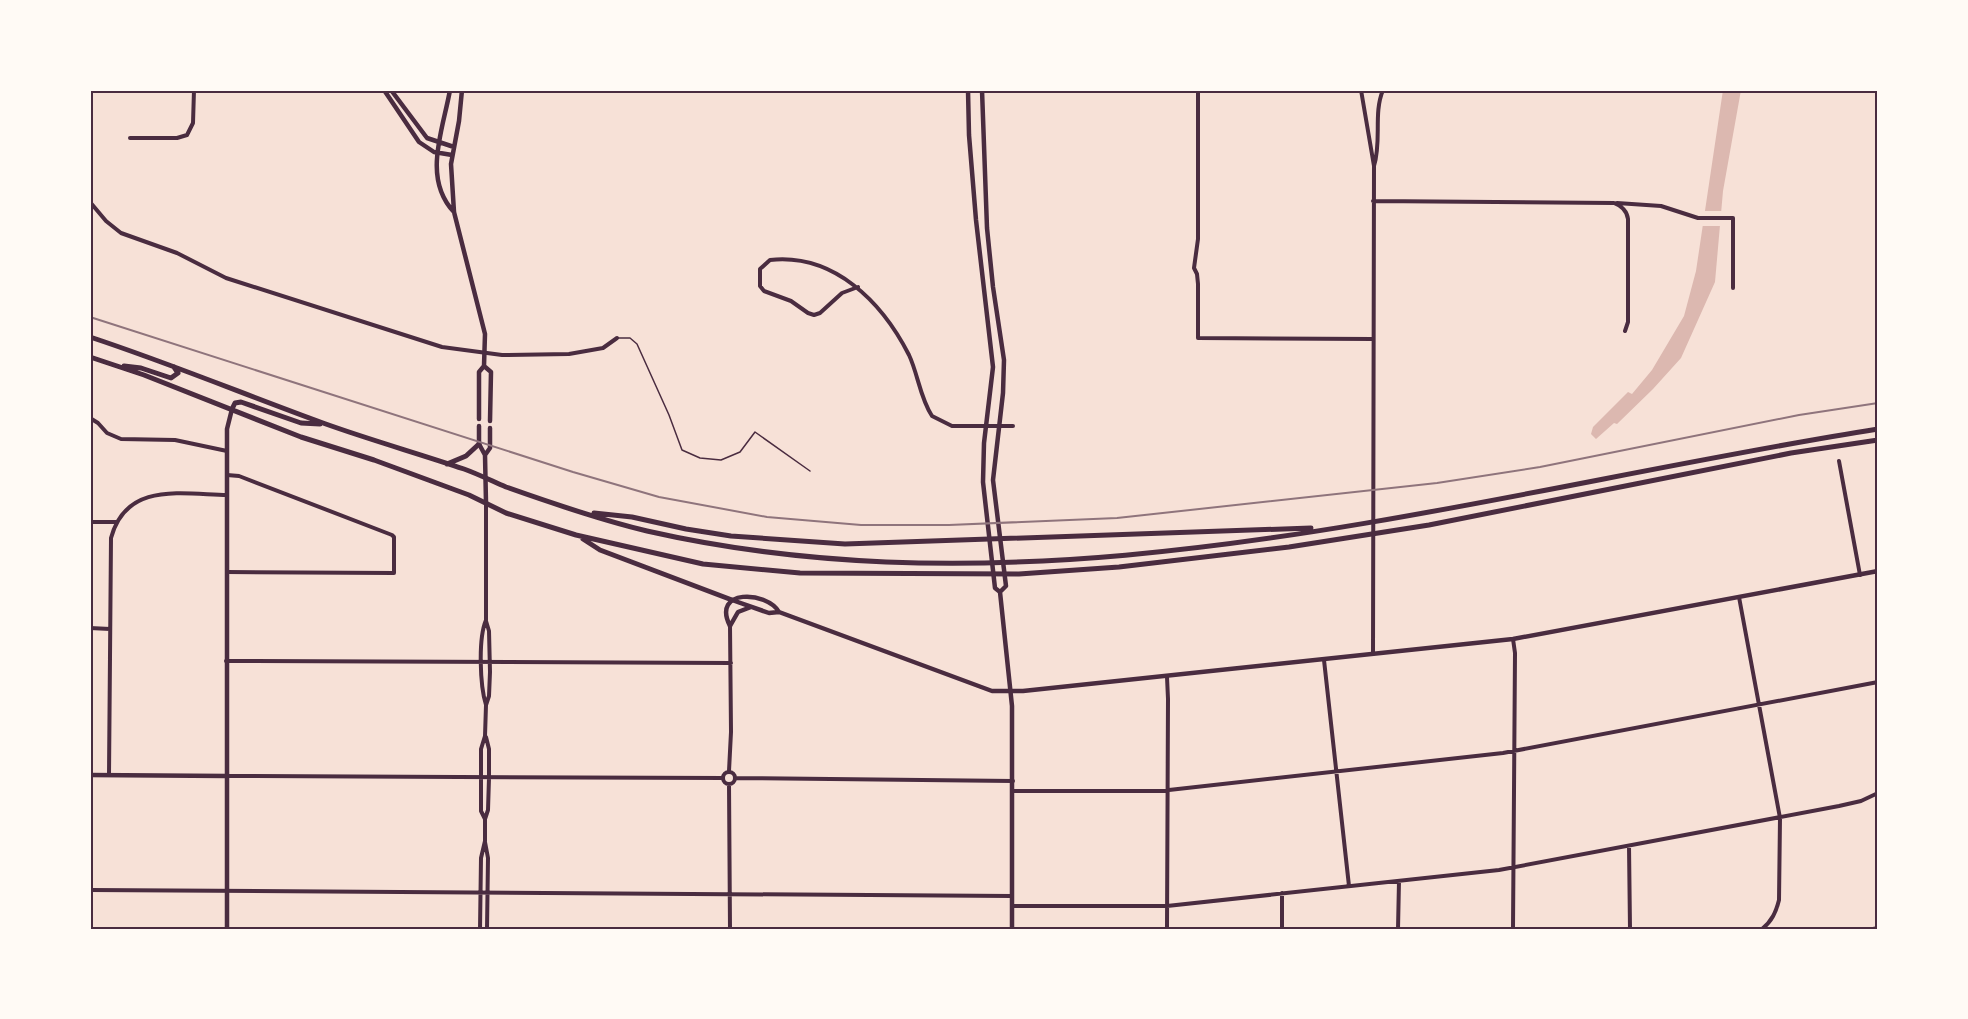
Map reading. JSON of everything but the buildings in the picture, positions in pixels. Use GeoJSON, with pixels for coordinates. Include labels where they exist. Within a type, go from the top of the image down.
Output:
{"type":"FeatureCollection","features":[{"type":"Feature","properties":{"kind":"main road"},"geometry":{"type":"LineString","coordinates":[[90,337],[174,366],[324,424],[646,531],[762,551],[861,561],[1018,563],[1155,551],[1361,525],[1751,450],[1878,429]]}},
{"type":"Feature","properties":{"kind":"main road"},"geometry":{"type":"LineString","coordinates":[[90,357],[117,365],[288,432],[374,460],[469,495],[506,513],[576,535],[684,561],[761,571],[978,575],[1119,567],[1289,547],[1382,533],[1791,453],[1878,440]]}},
{"type":"Feature","properties":{"kind":"main road"},"geometry":{"type":"LineString","coordinates":[[117,365],[141,368],[171,378],[178,373],[174,366]]}},
{"type":"Feature","properties":{"kind":"main road"},"geometry":{"type":"LineString","coordinates":[[232,409],[235,404],[241,402],[302,423],[324,424]]}},
{"type":"Feature","properties":{"kind":"main road"},"geometry":{"type":"LineString","coordinates":[[447,464],[466,456],[479,444]]}},
{"type":"Feature","properties":{"kind":"main road"},"geometry":{"type":"LineString","coordinates":[[584,512],[632,517],[686,530],[731,536],[786,542],[845,544],[1337,528]]}},
{"type":"Feature","properties":{"kind":"main road"},"geometry":{"type":"LineString","coordinates":[[576,535],[600,550],[732,600]]}},
{"type":"Feature","properties":{"kind":"street"},"geometry":{"type":"LineString","coordinates":[[130,138],[177,138],[187,135],[193,125],[194,90]]}},
{"type":"Feature","properties":{"kind":"street"},"geometry":{"type":"LineString","coordinates":[[384,90],[417,140],[437,153],[452,155]]}},
{"type":"Feature","properties":{"kind":"street"},"geometry":{"type":"LineString","coordinates":[[391,90],[427,138],[439,144],[454,147]]}},
{"type":"Feature","properties":{"kind":"street"},"geometry":{"type":"LineString","coordinates":[[450,90],[437,153],[438,182],[447,205],[454,212]]}},
{"type":"Feature","properties":{"kind":"street"},"geometry":{"type":"LineString","coordinates":[[462,90],[451,173],[454,212],[485,334],[484,366],[479,372],[479,419]]}},
{"type":"Feature","properties":{"kind":"street"},"geometry":{"type":"LineString","coordinates":[[968,90],[976,220],[993,367],[983,482],[995,588],[1000,592],[1013,736],[1012,929]]}},
{"type":"Feature","properties":{"kind":"street"},"geometry":{"type":"LineString","coordinates":[[982,90],[988,238],[1004,360],[993,480],[1006,586],[1000,592]]}},
{"type":"Feature","properties":{"kind":"street"},"geometry":{"type":"LineString","coordinates":[[1198,90],[1198,240],[1194,268],[1198,284],[1198,338],[1373,339]]}},
{"type":"Feature","properties":{"kind":"street"},"geometry":{"type":"LineString","coordinates":[[1361,90],[1374,166],[1373,654]]}},
{"type":"Feature","properties":{"kind":"street"},"geometry":{"type":"LineString","coordinates":[[1374,166],[1378,152],[1379,100],[1383,90]]}},
{"type":"Feature","properties":{"kind":"street"},"geometry":{"type":"LineString","coordinates":[[1373,201],[1643,203],[1701,218],[1733,218],[1733,288]]}},
{"type":"Feature","properties":{"kind":"street"},"geometry":{"type":"LineString","coordinates":[[90,202],[106,221],[121,233],[177,253],[226,278],[442,347],[502,355],[576,353],[603,348],[616,338]]}},
{"type":"Feature","properties":{"kind":"street"},"geometry":{"type":"LineString","coordinates":[[1616,204],[1625,211],[1628,219],[1628,322],[1625,331]]}},
{"type":"Feature","properties":{"kind":"street"},"geometry":{"type":"LineString","coordinates":[[858,287],[843,292],[820,313],[814,315],[791,301],[764,291],[760,286],[760,269],[770,260],[802,261],[818,264],[841,275],[858,287],[878,308],[909,355],[932,416],[952,426],[1013,426]]}},
{"type":"Feature","properties":{"kind":"street"},"geometry":{"type":"LineString","coordinates":[[484,366],[491,372],[490,421]]}},
{"type":"Feature","properties":{"kind":"street"},"geometry":{"type":"LineString","coordinates":[[227,929],[227,429],[232,409]]}},
{"type":"Feature","properties":{"kind":"street"},"geometry":{"type":"LineString","coordinates":[[90,418],[107,433],[121,439],[175,440],[227,452]]}},
{"type":"Feature","properties":{"kind":"street"},"geometry":{"type":"LineString","coordinates":[[479,426],[479,444],[485,455],[486,620],[489,631],[490,662],[485,736],[481,749],[481,811],[485,819]]}},
{"type":"Feature","properties":{"kind":"street"},"geometry":{"type":"LineString","coordinates":[[485,455],[490,447],[490,428]]}},
{"type":"Feature","properties":{"kind":"street"},"geometry":{"type":"LineString","coordinates":[[1839,461],[1860,575]]}},
{"type":"Feature","properties":{"kind":"street"},"geometry":{"type":"LineString","coordinates":[[227,475],[239,476],[392,535],[394,537],[394,573],[227,572]]}},
{"type":"Feature","properties":{"kind":"street"},"geometry":{"type":"LineString","coordinates":[[109,775],[111,538],[116,522],[129,506],[149,496],[227,495]]}},
{"type":"Feature","properties":{"kind":"street"},"geometry":{"type":"LineString","coordinates":[[90,522],[116,522]]}},
{"type":"Feature","properties":{"kind":"street"},"geometry":{"type":"LineString","coordinates":[[732,600],[769,613],[779,612],[992,692],[1010,692],[1513,639],[1878,571]]}},
{"type":"Feature","properties":{"kind":"street"},"geometry":{"type":"LineString","coordinates":[[729,771],[731,663],[727,607],[732,600],[750,597],[773,605],[779,612]]}},
{"type":"Feature","properties":{"kind":"street"},"geometry":{"type":"LineString","coordinates":[[1739,597],[1780,818],[1779,900],[1776,912],[1766,928]]}},
{"type":"Feature","properties":{"kind":"street"},"geometry":{"type":"LineString","coordinates":[[730,626],[738,612],[754,607]]}},
{"type":"Feature","properties":{"kind":"street"},"geometry":{"type":"LineString","coordinates":[[486,620],[483,631],[482,662],[483,696],[486,705]]}},
{"type":"Feature","properties":{"kind":"street"},"geometry":{"type":"LineString","coordinates":[[90,628],[110,629]]}},
{"type":"Feature","properties":{"kind":"street"},"geometry":{"type":"LineString","coordinates":[[1513,639],[1515,653],[1513,929]]}},
{"type":"Feature","properties":{"kind":"street"},"geometry":{"type":"LineString","coordinates":[[1324,660],[1349,886]]}},
{"type":"Feature","properties":{"kind":"street"},"geometry":{"type":"LineString","coordinates":[[226,661],[731,663]]}},
{"type":"Feature","properties":{"kind":"street"},"geometry":{"type":"LineString","coordinates":[[1167,677],[1167,929]]}},
{"type":"Feature","properties":{"kind":"street"},"geometry":{"type":"LineString","coordinates":[[1012,791],[1168,790],[1514,751],[1878,682]]}},
{"type":"Feature","properties":{"kind":"street"},"geometry":{"type":"LineString","coordinates":[[480,929],[481,858],[488,810],[489,778],[489,749],[485,736]]}},
{"type":"Feature","properties":{"kind":"street"},"geometry":{"type":"LineString","coordinates":[[723,778],[724,774],[729,771]]}},
{"type":"Feature","properties":{"kind":"street"},"geometry":{"type":"LineString","coordinates":[[729,771],[734,774],[735,778]]}},
{"type":"Feature","properties":{"kind":"street"},"geometry":{"type":"LineString","coordinates":[[90,775],[723,778]]}},
{"type":"Feature","properties":{"kind":"street"},"geometry":{"type":"LineString","coordinates":[[723,778],[729,784]]}},
{"type":"Feature","properties":{"kind":"street"},"geometry":{"type":"LineString","coordinates":[[735,778],[1013,781]]}},
{"type":"Feature","properties":{"kind":"street"},"geometry":{"type":"LineString","coordinates":[[729,784],[733,783],[735,778]]}},
{"type":"Feature","properties":{"kind":"street"},"geometry":{"type":"LineString","coordinates":[[729,784],[730,929]]}},
{"type":"Feature","properties":{"kind":"street"},"geometry":{"type":"LineString","coordinates":[[1012,906],[1167,906],[1514,868],[1780,818],[1861,801],[1878,793]]}},
{"type":"Feature","properties":{"kind":"street"},"geometry":{"type":"LineString","coordinates":[[484,841],[488,858],[487,929]]}},
{"type":"Feature","properties":{"kind":"street"},"geometry":{"type":"LineString","coordinates":[[1629,846],[1629,929]]}},
{"type":"Feature","properties":{"kind":"street"},"geometry":{"type":"LineString","coordinates":[[1398,929],[1399,880]]}},
{"type":"Feature","properties":{"kind":"street"},"geometry":{"type":"LineString","coordinates":[[90,890],[1012,896]]}},
{"type":"Feature","properties":{"kind":"street"},"geometry":{"type":"LineString","coordinates":[[1282,893],[1282,929]]}},
{"type":"Feature","properties":{"kind":"street"},"geometry":{"type":"LineString","coordinates":[[1872,929],[1878,928]]}},
{"type":"Feature","properties":{"kind":"lane"},"geometry":{"type":"LineString","coordinates":[[616,338],[630,338],[637,344],[669,415],[679,444],[687,453],[700,458],[721,460],[740,452],[755,432],[810,471]]}},
{"type":"Feature","properties":{"kind":"shaded area"},"geometry":{"type":"Polygon","coordinates":[[[1723,90],[1741,90],[1723,191],[1715,282],[1681,358],[1617,424],[1614,423],[1596,439],[1591,434],[1593,427],[1628,392],[1632,394],[1652,370],[1684,316],[1696,271],[1723,90]]]}},
{"type":"Feature","properties":{"kind":"pier"},"geometry":{"type":"Polygon","coordinates":[[[1703,211],[1724,211],[1724,226],[1701,226],[1703,211]]]}},
{"type":"Feature","properties":{"kind":"railway"},"geometry":{"type":"LineString","coordinates":[[90,317],[573,472],[659,497],[767,517],[861,525],[949,525],[1117,518],[1437,483],[1540,467],[1799,415],[1878,403]]}}]}
